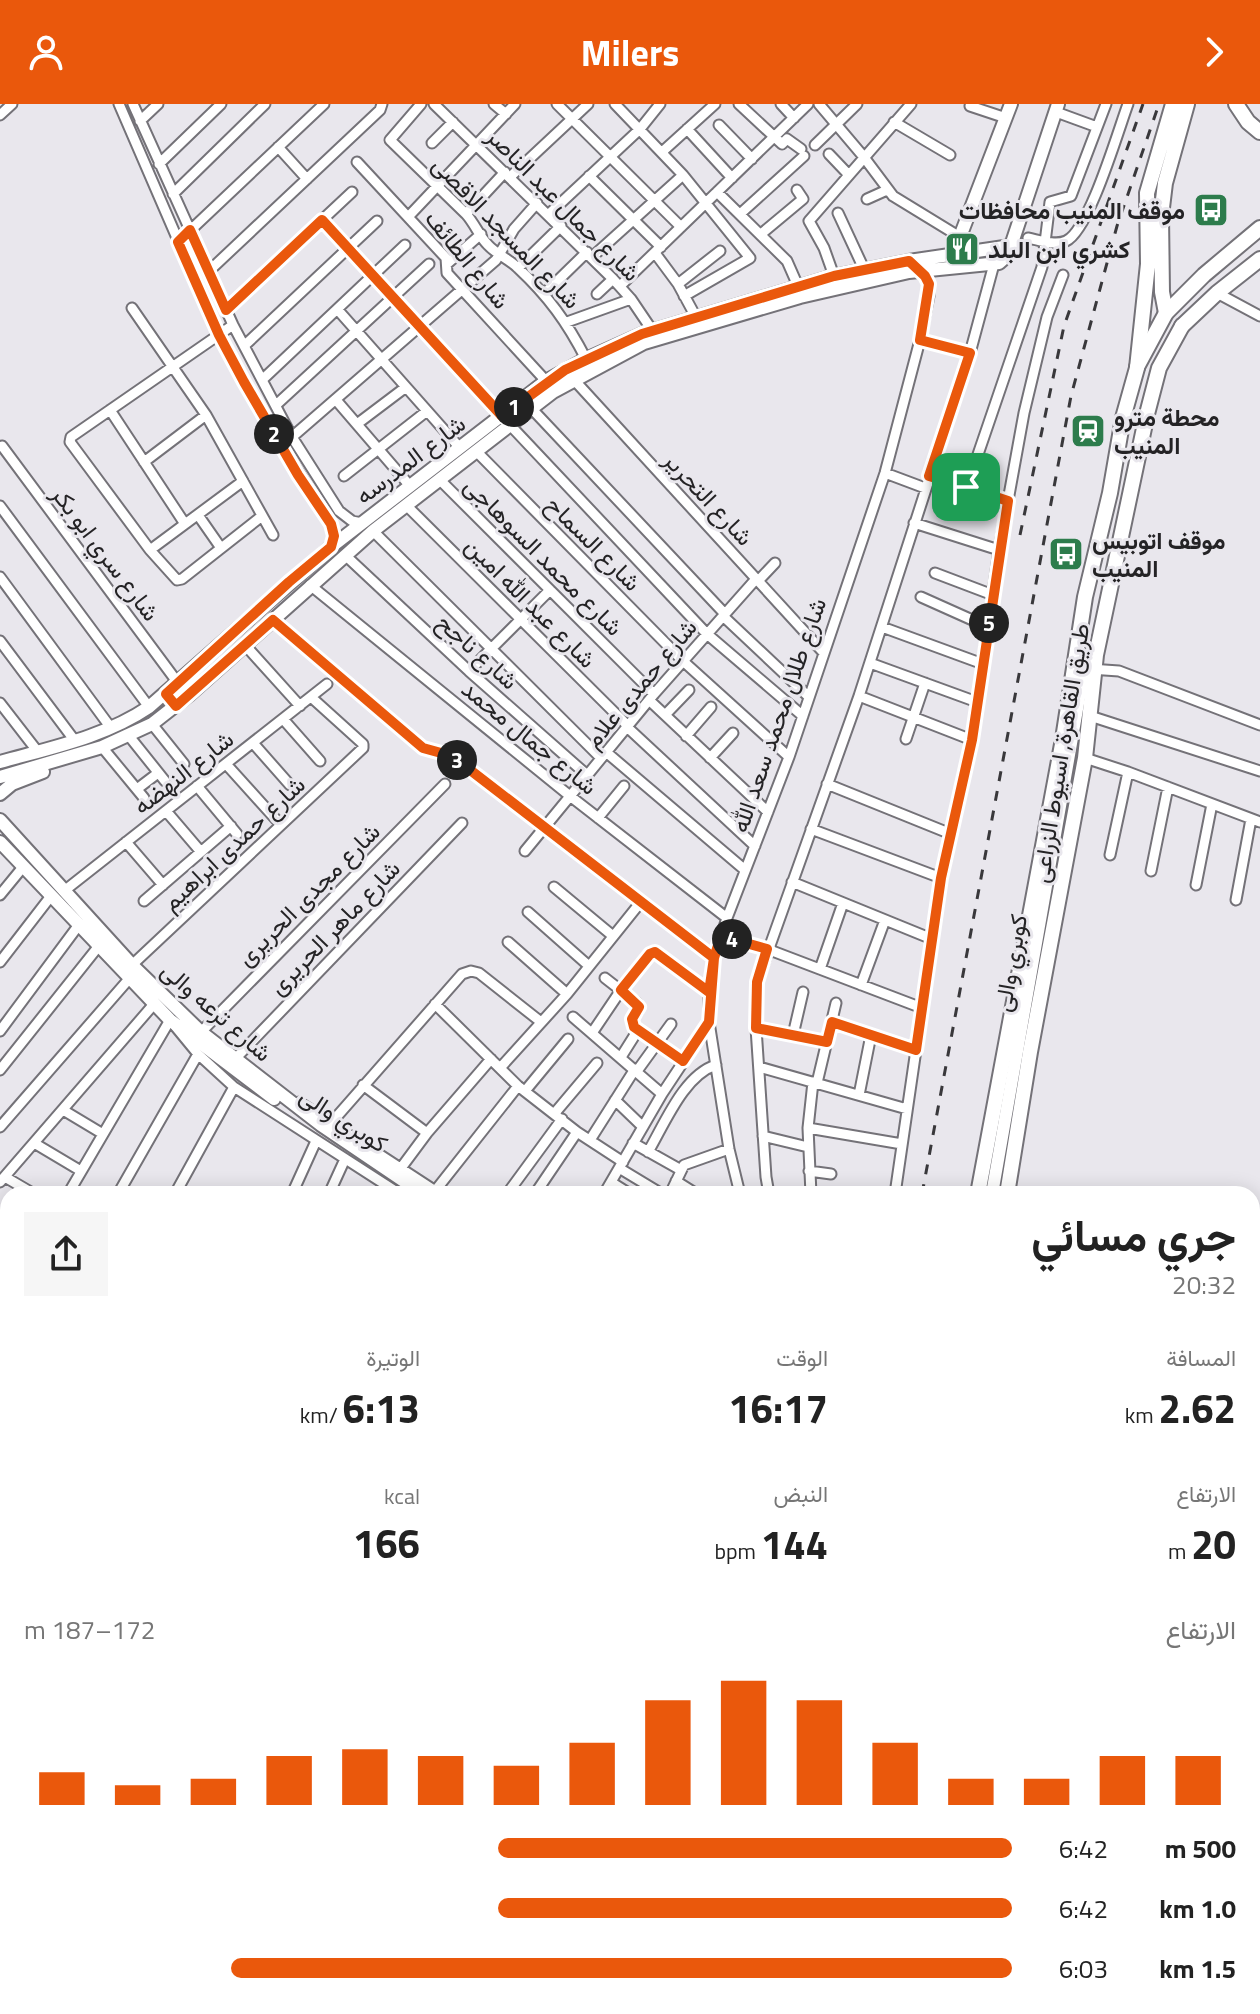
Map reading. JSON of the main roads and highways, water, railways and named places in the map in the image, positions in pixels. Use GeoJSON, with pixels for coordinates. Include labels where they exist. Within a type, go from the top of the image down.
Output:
{"type":"FeatureCollection","features":[{"type":"Feature","properties":{"kind":"main road"},"geometry":{"type":"LineString","coordinates":[[957,254],[960,237],[1011,104]]}},
{"type":"Feature","properties":{"kind":"main road"},"geometry":{"type":"LineString","coordinates":[[1137,368],[1148,264],[1147,193],[1173,104]]}},
{"type":"Feature","properties":{"kind":"main road"},"geometry":{"type":"LineString","coordinates":[[1166,313],[1162,292],[1161,216],[1165,183],[1187,104]]}},
{"type":"Feature","properties":{"kind":"main road"},"geometry":{"type":"LineString","coordinates":[[1236,104],[1248,122],[1260,132]]}},
{"type":"Feature","properties":{"kind":"main road"},"geometry":{"type":"LineString","coordinates":[[1011,246],[1057,108]]}},
{"type":"Feature","properties":{"kind":"main road"},"geometry":{"type":"LineString","coordinates":[[1137,368],[1166,313],[1204,275],[1260,228]]}},
{"type":"Feature","properties":{"kind":"main road","name":"شارع المدرسه"},"geometry":{"type":"LineString","coordinates":[[0,762],[111,728],[149,707],[331,547],[407,506],[477,452],[546,381],[569,375],[656,334],[957,254],[1011,246]]}},
{"type":"Feature","properties":{"kind":"main road","name":"شارع المدرسه"},"geometry":{"type":"LineString","coordinates":[[0,777],[102,747],[152,724],[345,555],[368,527],[410,486],[460,448],[532,409],[586,359],[697,319],[834,276],[864,269],[994,264],[1003,260],[1011,246]]}},
{"type":"Feature","properties":{"kind":"main road","name":"طريق القاهرة, اسيوط الزراعى"},"geometry":{"type":"LineString","coordinates":[[1008,1186],[1085,758],[1091,670],[1155,383],[1165,353],[1182,326],[1260,259]]}},
{"type":"Feature","properties":{"kind":"main road","name":"طريق القاهرة, اسيوط الزراعى"},"geometry":{"type":"LineString","coordinates":[[980,1186],[1063,739],[1085,597],[1107,507],[1123,418],[1137,368]]}},
{"type":"Feature","properties":{"kind":"main road","name":"كوبري والى"},"geometry":{"type":"LineString","coordinates":[[993,1186],[1080,692],[1091,670]]}},
{"type":"Feature","properties":{"kind":"main road"},"geometry":{"type":"LineString","coordinates":[[166,694],[176,706]]}},
{"type":"Feature","properties":{"kind":"main road"},"geometry":{"type":"LineString","coordinates":[[0,794],[12,784],[44,771],[63,759]]}},
{"type":"Feature","properties":{"kind":"main road","name":"شارع ترعه والى"},"geometry":{"type":"LineString","coordinates":[[0,820],[132,965],[201,1032],[252,1073]]}},
{"type":"Feature","properties":{"kind":"main road","name":"شارع ترعه والى"},"geometry":{"type":"LineString","coordinates":[[0,842],[170,1020]]}},
{"type":"Feature","properties":{"kind":"main road","name":"كوبري والى"},"geometry":{"type":"LineString","coordinates":[[986,1186],[1021,999],[1027,933]]}},
{"type":"Feature","properties":{"kind":"main road","name":"كوبري والى"},"geometry":{"type":"LineString","coordinates":[[170,1020],[260,1089],[418,1186]]}},
{"type":"Feature","properties":{"kind":"main road","name":"كوبري والى"},"geometry":{"type":"LineString","coordinates":[[252,1073],[321,1125],[418,1186]]}},
{"type":"Feature","properties":{"kind":"railway"},"geometry":{"type":"LineString","coordinates":[[1020,535],[1064,326],[1143,104]]}},
{"type":"Feature","properties":{"kind":"railway"},"geometry":{"type":"LineString","coordinates":[[923,1186],[1071,396],[1117,226],[1159,104]]}},
{"type":"Feature","properties":{"kind":"place","name":"موقف المنيب محافظات"},"geometry":{"type":"Point","coordinates":[1211,210]}},
{"type":"Feature","properties":{"kind":"place","name":"كشري ابن البلد"},"geometry":{"type":"Point","coordinates":[962,249]}},
{"type":"Feature","properties":{"kind":"place","name":"محطة مترو المنيب"},"geometry":{"type":"Point","coordinates":[1088,431]}},
{"type":"Feature","properties":{"kind":"place","name":"موقف اتوبيس المنيب"},"geometry":{"type":"Point","coordinates":[1066,554]}}]}
